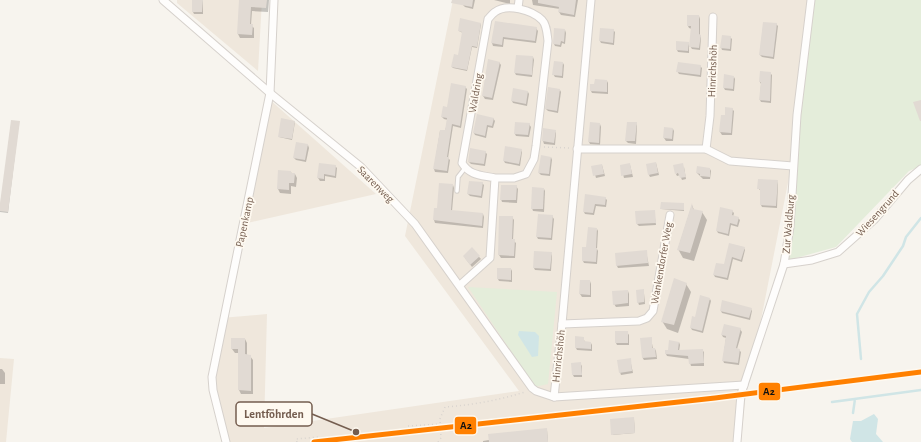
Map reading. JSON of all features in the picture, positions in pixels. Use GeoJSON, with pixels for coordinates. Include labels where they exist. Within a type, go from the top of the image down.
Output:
{"type":"FeatureCollection","features":[{"type":"Feature","properties":{"kind":"street","name":"Saarenweg"},"geometry":{"type":"LineString","coordinates":[[163,0],[270,93],[361,167],[415,224],[460,285],[494,337],[532,388]]}},
{"type":"Feature","properties":{"kind":"street","name":"Papenkamp"},"geometry":{"type":"LineString","coordinates":[[226,442],[213,390],[212,377],[270,93],[274,0]]}},
{"type":"Feature","properties":{"kind":"street"},"geometry":{"type":"LineString","coordinates":[[466,168],[473,173],[495,178],[514,178],[526,174],[534,159],[548,41],[547,30],[543,21],[518,8],[519,0]]}},
{"type":"Feature","properties":{"kind":"street","name":"Hinrichshöh"},"geometry":{"type":"LineString","coordinates":[[591,0],[554,397],[744,384]]}},
{"type":"Feature","properties":{"kind":"street","name":"Zur Waldburg"},"geometry":{"type":"LineString","coordinates":[[737,442],[741,394],[784,264],[790,227],[793,166],[802,67],[811,0]]}},
{"type":"Feature","properties":{"kind":"street","name":"Waldring"},"geometry":{"type":"LineString","coordinates":[[466,168],[462,163],[488,19],[495,12],[502,9],[518,8]]}},
{"type":"Feature","properties":{"kind":"street","name":"Hinrichshöh"},"geometry":{"type":"LineString","coordinates":[[706,149],[710,116],[713,17]]}},
{"type":"Feature","properties":{"kind":"street"},"geometry":{"type":"LineString","coordinates":[[577,149],[706,149],[730,161],[793,166]]}},
{"type":"Feature","properties":{"kind":"street","name":"Wiesengrund"},"geometry":{"type":"LineString","coordinates":[[784,264],[812,260],[838,252],[874,220],[904,184],[921,169]]}},
{"type":"Feature","properties":{"kind":"street"},"geometry":{"type":"LineString","coordinates":[[460,285],[490,258],[495,178]]}},
{"type":"Feature","properties":{"kind":"street","name":"Wankendorfer Weg"},"geometry":{"type":"LineString","coordinates":[[562,324],[639,322],[648,318],[652,311],[670,215]]}},
{"type":"Feature","properties":{"kind":"street"},"geometry":{"type":"LineString","coordinates":[[532,388],[536,391],[554,397]]}},
{"type":"Feature","properties":{"kind":"lane"},"geometry":{"type":"LineString","coordinates":[[457,191],[458,177],[466,168]]}},
{"type":"Feature","properties":{"kind":"path"},"geometry":{"type":"LineString","coordinates":[[536,146],[577,149]]}},
{"type":"Feature","properties":{"kind":"path"},"geometry":{"type":"LineString","coordinates":[[438,442],[441,438],[440,419],[445,407],[468,405],[502,399],[528,391],[532,388]]}},
{"type":"Feature","properties":{"kind":"path"},"geometry":{"type":"LineString","coordinates":[[408,426],[441,424]]}},
{"type":"Feature","properties":{"kind":"path"},"geometry":{"type":"LineString","coordinates":[[296,442],[296,439],[319,437]]}},
{"type":"Feature","properties":{"kind":"shaded area"},"geometry":{"type":"Polygon","coordinates":[[[177,0],[262,0],[258,71],[177,3],[177,0]]]}},
{"type":"Feature","properties":{"kind":"shaded area"},"geometry":{"type":"Polygon","coordinates":[[[453,0],[824,0],[745,401],[741,442],[222,442],[209,379],[221,318],[267,314],[264,428],[519,391],[405,236],[453,0]]]}},
{"type":"Feature","properties":{"kind":"shaded area"},"geometry":{"type":"Polygon","coordinates":[[[269,99],[376,194],[243,224],[269,99]]]}},
{"type":"Feature","properties":{"kind":"shaded area"},"geometry":{"type":"Polygon","coordinates":[[[519,331],[535,332],[539,336],[538,356],[532,357],[518,335],[519,331]]]}},
{"type":"Feature","properties":{"kind":"shaded area"},"geometry":{"type":"Polygon","coordinates":[[[0,358],[14,359],[6,442],[0,442],[0,358]]]}},
{"type":"Feature","properties":{"kind":"shaded area"},"geometry":{"type":"Polygon","coordinates":[[[874,414],[878,419],[876,434],[883,442],[852,442],[850,439],[853,421],[861,421],[874,414]]]}},
{"type":"Feature","properties":{"kind":"green space"},"geometry":{"type":"Polygon","coordinates":[[[814,0],[921,0],[921,166],[909,171],[836,247],[789,260],[793,225],[800,114],[814,0]]]}},
{"type":"Feature","properties":{"kind":"green space"},"geometry":{"type":"Polygon","coordinates":[[[468,287],[557,292],[548,384],[535,387],[468,287]]]}},
{"type":"Feature","properties":{"kind":"building"},"geometry":{"type":"Polygon","coordinates":[[[192,0],[203,0],[202,12],[192,12],[192,0]]]}},
{"type":"Feature","properties":{"kind":"building"},"geometry":{"type":"Polygon","coordinates":[[[239,0],[267,0],[266,8],[251,7],[250,24],[253,24],[252,35],[237,34],[239,0]]]}},
{"type":"Feature","properties":{"kind":"building"},"geometry":{"type":"Polygon","coordinates":[[[452,0],[473,0],[472,7],[451,3],[452,0]]]}},
{"type":"Feature","properties":{"kind":"building"},"geometry":{"type":"Polygon","coordinates":[[[538,0],[576,0],[574,15],[558,12],[559,7],[538,3],[538,0]]]}},
{"type":"Feature","properties":{"kind":"building"},"geometry":{"type":"Polygon","coordinates":[[[687,15],[699,15],[699,34],[701,35],[699,48],[689,47],[691,26],[687,26],[687,15]]]}},
{"type":"Feature","properties":{"kind":"building"},"geometry":{"type":"Polygon","coordinates":[[[460,18],[481,23],[477,47],[472,46],[467,70],[451,67],[454,54],[458,55],[462,32],[458,31],[460,18]]]}},
{"type":"Feature","properties":{"kind":"building"},"geometry":{"type":"Polygon","coordinates":[[[495,21],[537,27],[535,41],[503,37],[502,45],[491,43],[495,21]]]}},
{"type":"Feature","properties":{"kind":"building"},"geometry":{"type":"Polygon","coordinates":[[[763,22],[777,23],[773,57],[759,55],[763,22]]]}},
{"type":"Feature","properties":{"kind":"building"},"geometry":{"type":"Polygon","coordinates":[[[554,28],[565,29],[564,42],[561,41],[560,45],[553,44],[554,28]]]}},
{"type":"Feature","properties":{"kind":"building"},"geometry":{"type":"Polygon","coordinates":[[[600,28],[614,29],[613,43],[599,41],[600,28]]]}},
{"type":"Feature","properties":{"kind":"building"},"geometry":{"type":"Polygon","coordinates":[[[722,35],[731,36],[730,49],[720,48],[722,35]]]}},
{"type":"Feature","properties":{"kind":"building"},"geometry":{"type":"Polygon","coordinates":[[[676,41],[689,42],[688,51],[676,50],[676,41]]]}},
{"type":"Feature","properties":{"kind":"building"},"geometry":{"type":"Polygon","coordinates":[[[516,55],[533,56],[532,75],[514,73],[516,55]]]}},
{"type":"Feature","properties":{"kind":"building"},"geometry":{"type":"Polygon","coordinates":[[[488,59],[500,62],[492,98],[482,96],[488,59]]]}},
{"type":"Feature","properties":{"kind":"building"},"geometry":{"type":"Polygon","coordinates":[[[554,61],[563,62],[562,76],[552,75],[554,61]]]}},
{"type":"Feature","properties":{"kind":"building"},"geometry":{"type":"Polygon","coordinates":[[[678,62],[701,65],[700,75],[676,72],[678,62]]]}},
{"type":"Feature","properties":{"kind":"building"},"geometry":{"type":"Polygon","coordinates":[[[760,71],[771,72],[770,101],[759,100],[761,82],[759,82],[760,71]]]}},
{"type":"Feature","properties":{"kind":"building"},"geometry":{"type":"Polygon","coordinates":[[[724,74],[734,76],[733,89],[723,88],[724,74]]]}},
{"type":"Feature","properties":{"kind":"building"},"geometry":{"type":"Polygon","coordinates":[[[595,79],[607,80],[607,92],[590,91],[590,84],[594,84],[595,79]]]}},
{"type":"Feature","properties":{"kind":"building"},"geometry":{"type":"Polygon","coordinates":[[[451,83],[466,86],[460,126],[452,124],[447,157],[449,157],[447,171],[433,169],[440,130],[445,130],[447,118],[441,117],[443,106],[447,107],[451,83]]]}},
{"type":"Feature","properties":{"kind":"building"},"geometry":{"type":"Polygon","coordinates":[[[548,87],[560,89],[557,111],[545,109],[548,87]]]}},
{"type":"Feature","properties":{"kind":"building"},"geometry":{"type":"Polygon","coordinates":[[[513,88],[528,91],[526,104],[511,101],[513,88]]]}},
{"type":"Feature","properties":{"kind":"building"},"geometry":{"type":"Polygon","coordinates":[[[921,100],[921,121],[920,121],[913,102],[921,100]]]}},
{"type":"Feature","properties":{"kind":"building"},"geometry":{"type":"Polygon","coordinates":[[[725,107],[733,108],[731,133],[719,132],[721,115],[725,115],[725,107]]]}},
{"type":"Feature","properties":{"kind":"building"},"geometry":{"type":"Polygon","coordinates":[[[477,114],[494,118],[492,126],[487,125],[485,136],[473,133],[477,114]]]}},
{"type":"Feature","properties":{"kind":"building"},"geometry":{"type":"Polygon","coordinates":[[[281,118],[295,121],[292,139],[278,137],[281,118]]]}},
{"type":"Feature","properties":{"kind":"building"},"geometry":{"type":"Polygon","coordinates":[[[11,120],[20,121],[8,212],[0,211],[0,203],[11,120]]]}},
{"type":"Feature","properties":{"kind":"building"},"geometry":{"type":"Polygon","coordinates":[[[515,122],[530,123],[528,135],[514,134],[515,122]]]}},
{"type":"Feature","properties":{"kind":"building"},"geometry":{"type":"Polygon","coordinates":[[[590,122],[600,123],[599,143],[588,142],[590,122]]]}},
{"type":"Feature","properties":{"kind":"building"},"geometry":{"type":"Polygon","coordinates":[[[627,122],[637,122],[635,141],[625,141],[627,122]]]}},
{"type":"Feature","properties":{"kind":"building"},"geometry":{"type":"Polygon","coordinates":[[[664,127],[673,128],[672,139],[663,138],[664,127]]]}},
{"type":"Feature","properties":{"kind":"building"},"geometry":{"type":"Polygon","coordinates":[[[543,128],[556,130],[554,143],[542,141],[543,128]]]}},
{"type":"Feature","properties":{"kind":"building"},"geometry":{"type":"Polygon","coordinates":[[[296,142],[308,144],[305,160],[293,158],[296,142]]]}},
{"type":"Feature","properties":{"kind":"building"},"geometry":{"type":"Polygon","coordinates":[[[505,146],[522,149],[519,164],[503,161],[505,146]]]}},
{"type":"Feature","properties":{"kind":"building"},"geometry":{"type":"Polygon","coordinates":[[[470,148],[486,151],[484,164],[468,162],[470,148]]]}},
{"type":"Feature","properties":{"kind":"building"},"geometry":{"type":"Polygon","coordinates":[[[541,155],[551,157],[549,174],[538,173],[541,155]]]}},
{"type":"Feature","properties":{"kind":"building"},"geometry":{"type":"Polygon","coordinates":[[[656,162],[658,173],[648,175],[646,164],[656,162]]]}},
{"type":"Feature","properties":{"kind":"building"},"geometry":{"type":"Polygon","coordinates":[[[319,163],[336,165],[335,176],[324,174],[324,179],[317,178],[319,163]]]}},
{"type":"Feature","properties":{"kind":"building"},"geometry":{"type":"Polygon","coordinates":[[[630,163],[632,174],[621,176],[620,165],[630,163]]]}},
{"type":"Feature","properties":{"kind":"building"},"geometry":{"type":"Polygon","coordinates":[[[683,163],[686,177],[680,178],[678,173],[675,174],[673,165],[683,163]]]}},
{"type":"Feature","properties":{"kind":"building"},"geometry":{"type":"Polygon","coordinates":[[[602,164],[604,174],[593,176],[591,166],[602,164]]]}},
{"type":"Feature","properties":{"kind":"building"},"geometry":{"type":"Polygon","coordinates":[[[697,166],[710,168],[710,177],[700,176],[700,174],[696,173],[697,166]]]}},
{"type":"Feature","properties":{"kind":"building"},"geometry":{"type":"Polygon","coordinates":[[[278,170],[291,171],[291,173],[295,173],[294,183],[289,183],[289,190],[277,189],[278,170]]]}},
{"type":"Feature","properties":{"kind":"building"},"geometry":{"type":"Polygon","coordinates":[[[758,179],[778,180],[776,206],[760,205],[760,189],[757,189],[758,179]]]}},
{"type":"Feature","properties":{"kind":"building"},"geometry":{"type":"Polygon","coordinates":[[[469,181],[483,182],[481,196],[467,194],[469,181]]]}},
{"type":"Feature","properties":{"kind":"building"},"geometry":{"type":"Polygon","coordinates":[[[439,183],[453,184],[451,210],[483,213],[482,226],[433,220],[434,208],[437,208],[439,183]]]}},
{"type":"Feature","properties":{"kind":"building"},"geometry":{"type":"Polygon","coordinates":[[[501,185],[517,185],[516,200],[500,200],[501,185]]]}},
{"type":"Feature","properties":{"kind":"building"},"geometry":{"type":"Polygon","coordinates":[[[532,187],[544,188],[543,209],[531,209],[532,187]]]}},
{"type":"Feature","properties":{"kind":"building"},"geometry":{"type":"Polygon","coordinates":[[[585,194],[606,197],[605,205],[595,204],[593,213],[583,212],[585,194]]]}},
{"type":"Feature","properties":{"kind":"building"},"geometry":{"type":"Polygon","coordinates":[[[661,202],[684,203],[684,210],[660,209],[661,202]]]}},
{"type":"Feature","properties":{"kind":"building"},"geometry":{"type":"Polygon","coordinates":[[[692,203],[693,209],[703,211],[690,253],[677,250],[692,203]]]}},
{"type":"Feature","properties":{"kind":"building"},"geometry":{"type":"Polygon","coordinates":[[[720,207],[733,210],[732,215],[739,217],[737,225],[730,223],[728,234],[716,231],[720,207]]]}},
{"type":"Feature","properties":{"kind":"building"},"geometry":{"type":"Polygon","coordinates":[[[655,210],[656,223],[636,224],[635,211],[655,210]]]}},
{"type":"Feature","properties":{"kind":"building"},"geometry":{"type":"Polygon","coordinates":[[[538,214],[553,215],[551,238],[536,237],[538,214]]]}},
{"type":"Feature","properties":{"kind":"building"},"geometry":{"type":"Polygon","coordinates":[[[499,216],[513,216],[512,239],[515,239],[514,256],[498,255],[499,216]]]}},
{"type":"Feature","properties":{"kind":"building"},"geometry":{"type":"Polygon","coordinates":[[[588,227],[597,228],[596,262],[582,261],[582,247],[586,247],[588,227]]]}},
{"type":"Feature","properties":{"kind":"building"},"geometry":{"type":"Polygon","coordinates":[[[729,243],[745,247],[741,260],[732,257],[727,278],[713,275],[716,263],[724,264],[729,243]]]}},
{"type":"Feature","properties":{"kind":"building"},"geometry":{"type":"Polygon","coordinates":[[[472,247],[480,256],[470,265],[463,256],[472,247]]]}},
{"type":"Feature","properties":{"kind":"building"},"geometry":{"type":"Polygon","coordinates":[[[647,250],[648,263],[616,266],[615,253],[647,250]]]}},
{"type":"Feature","properties":{"kind":"building"},"geometry":{"type":"Polygon","coordinates":[[[534,251],[552,252],[550,269],[533,268],[534,251]]]}},
{"type":"Feature","properties":{"kind":"building"},"geometry":{"type":"Polygon","coordinates":[[[497,268],[511,268],[511,280],[497,279],[497,268]]]}},
{"type":"Feature","properties":{"kind":"building"},"geometry":{"type":"Polygon","coordinates":[[[674,278],[687,283],[674,325],[661,322],[674,278]]]}},
{"type":"Feature","properties":{"kind":"building"},"geometry":{"type":"Polygon","coordinates":[[[580,280],[590,280],[590,295],[579,294],[580,280]]]}},
{"type":"Feature","properties":{"kind":"building"},"geometry":{"type":"Polygon","coordinates":[[[644,289],[644,302],[637,303],[636,290],[644,289]]]}},
{"type":"Feature","properties":{"kind":"building"},"geometry":{"type":"Polygon","coordinates":[[[628,290],[628,303],[613,305],[612,291],[628,290]]]}},
{"type":"Feature","properties":{"kind":"building"},"geometry":{"type":"Polygon","coordinates":[[[700,295],[710,298],[702,331],[690,328],[692,316],[695,317],[700,295]]]}},
{"type":"Feature","properties":{"kind":"building"},"geometry":{"type":"Polygon","coordinates":[[[722,300],[752,308],[749,318],[720,311],[722,300]]]}},
{"type":"Feature","properties":{"kind":"building"},"geometry":{"type":"Polygon","coordinates":[[[724,324],[741,328],[736,348],[740,349],[738,363],[722,361],[726,336],[721,335],[724,324]]]}},
{"type":"Feature","properties":{"kind":"building"},"geometry":{"type":"Polygon","coordinates":[[[615,331],[628,331],[628,343],[615,343],[615,331]]]}},
{"type":"Feature","properties":{"kind":"building"},"geometry":{"type":"Polygon","coordinates":[[[575,336],[584,337],[584,341],[591,342],[591,349],[575,348],[575,336]]]}},
{"type":"Feature","properties":{"kind":"building"},"geometry":{"type":"Polygon","coordinates":[[[652,337],[652,348],[655,348],[656,357],[642,358],[640,338],[652,337]]]}},
{"type":"Feature","properties":{"kind":"building"},"geometry":{"type":"Polygon","coordinates":[[[231,338],[245,338],[245,354],[251,355],[251,391],[238,390],[238,349],[231,349],[231,338]]]}},
{"type":"Feature","properties":{"kind":"building"},"geometry":{"type":"Polygon","coordinates":[[[669,340],[679,342],[678,350],[703,349],[704,363],[689,364],[688,356],[665,354],[665,350],[668,350],[669,340]]]}},
{"type":"Feature","properties":{"kind":"building"},"geometry":{"type":"Polygon","coordinates":[[[631,358],[632,371],[619,373],[617,360],[631,358]]]}},
{"type":"Feature","properties":{"kind":"building"},"geometry":{"type":"Polygon","coordinates":[[[581,362],[582,375],[572,375],[571,363],[581,362]]]}},
{"type":"Feature","properties":{"kind":"building"},"geometry":{"type":"Polygon","coordinates":[[[634,417],[635,433],[611,435],[610,419],[634,417]]]}},
{"type":"Feature","properties":{"kind":"building"},"geometry":{"type":"Polygon","coordinates":[[[547,428],[548,442],[489,442],[488,434],[547,428]]]}},
{"type":"Feature","properties":{"kind":"waterway"},"geometry":{"type":"LineString","coordinates":[[861,359],[857,314],[869,292],[883,276],[903,246],[906,237],[921,218]]}},
{"type":"Feature","properties":{"kind":"waterway"},"geometry":{"type":"LineString","coordinates":[[853,413],[855,399],[832,402],[921,390]]}},
{"type":"Feature","properties":{"kind":"transit line","name":"A2"},"geometry":{"type":"LineString","coordinates":[[314,442],[715,398],[921,372]]}},
{"type":"Feature","properties":{"kind":"place","name":"Lentföhrden"},"geometry":{"type":"Point","coordinates":[356,432]}}]}
